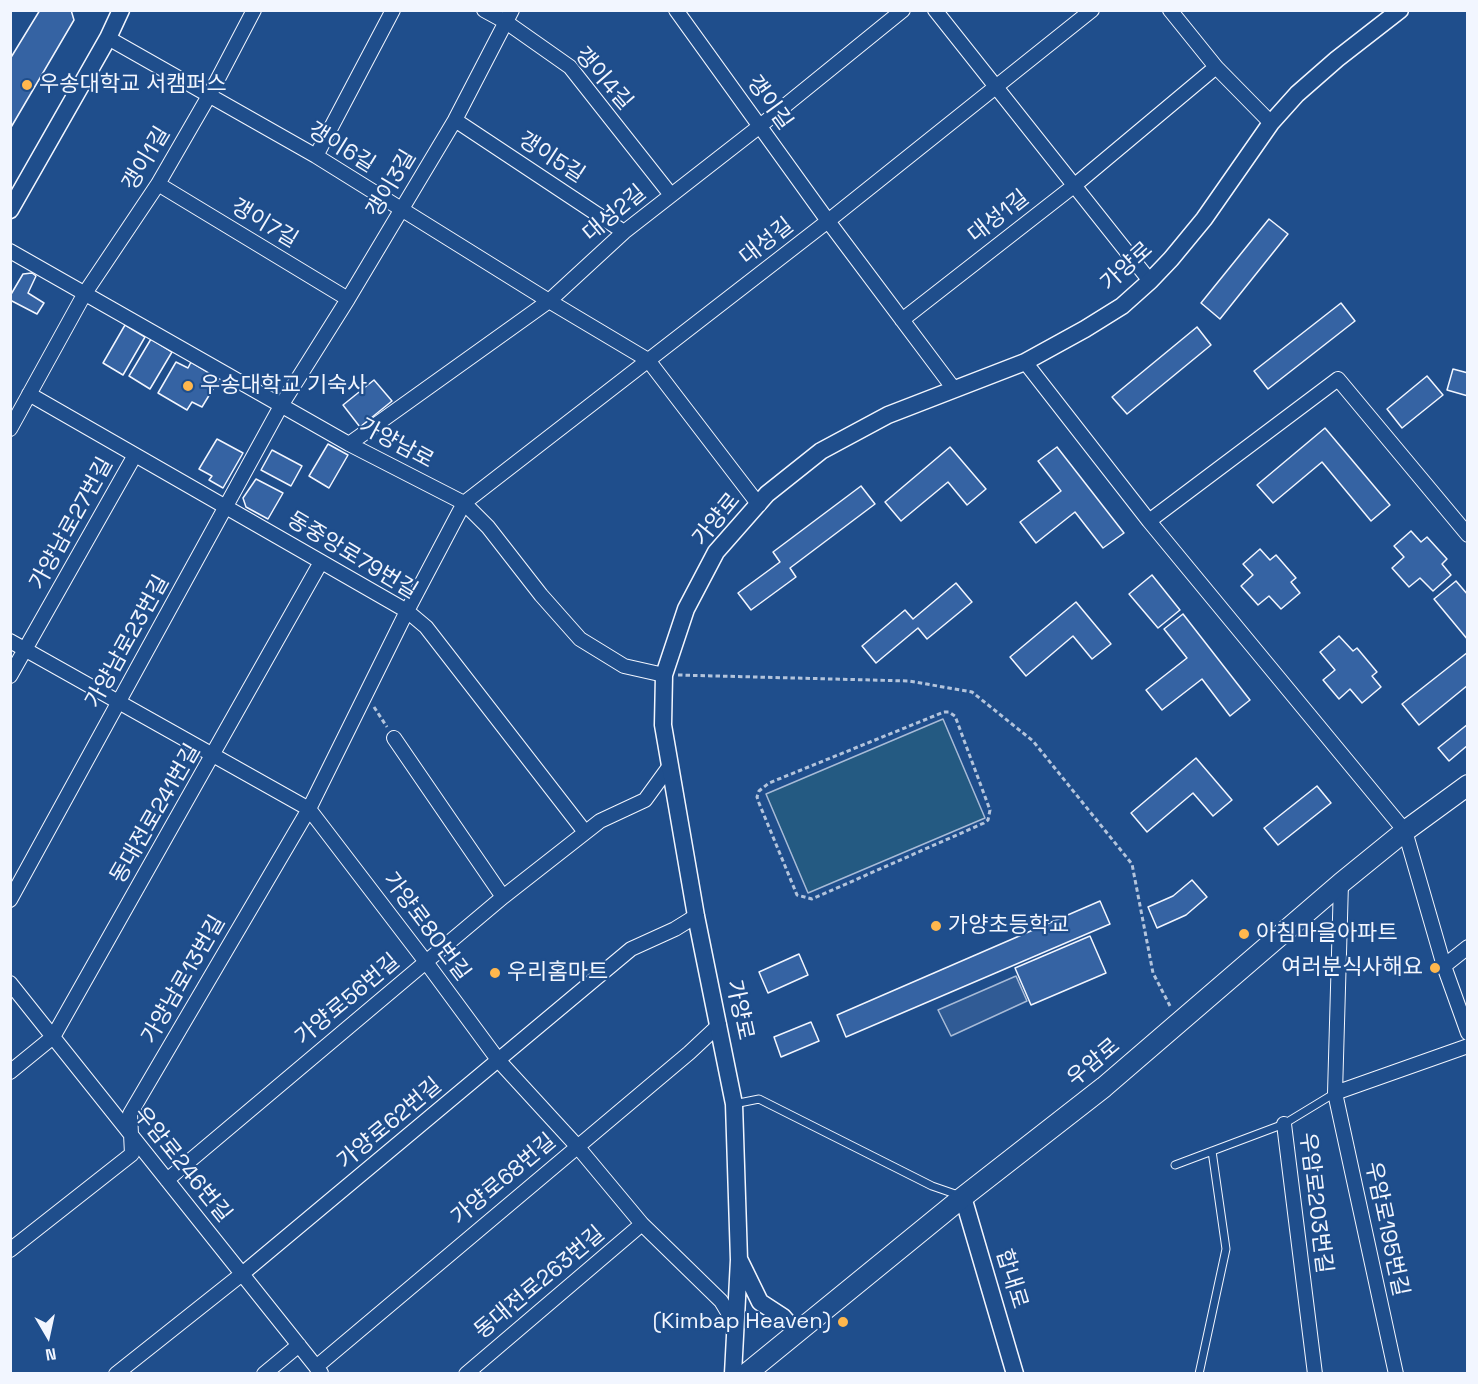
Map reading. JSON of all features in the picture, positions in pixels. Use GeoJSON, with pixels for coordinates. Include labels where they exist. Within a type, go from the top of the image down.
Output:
{"type":"FeatureCollection","features":[{"type":"Feature","properties":{"kind":"main road","name":"우암로"},"geometry":{"type":"LineString","coordinates":[[747,1374],[963,1197],[1104,1087],[1341,883],[1467,785]]}},
{"type":"Feature","properties":{"kind":"street"},"geometry":{"type":"LineString","coordinates":[[10,210],[108,38],[121,10]]}},
{"type":"Feature","properties":{"kind":"street","name":"갱이1길"},"geometry":{"type":"LineString","coordinates":[[10,429],[85,293],[158,184],[210,94],[254,10]]}},
{"type":"Feature","properties":{"kind":"street"},"geometry":{"type":"LineString","coordinates":[[316,156],[393,10]]}},
{"type":"Feature","properties":{"kind":"street","name":"갱이4길"},"geometry":{"type":"LineString","coordinates":[[484,10],[509,16],[570,67],[671,195]]}},
{"type":"Feature","properties":{"kind":"street","name":"갱이길"},"geometry":{"type":"LineString","coordinates":[[676,10],[828,221]]}},
{"type":"Feature","properties":{"kind":"street","name":"대성2길"},"geometry":{"type":"LineString","coordinates":[[349,444],[549,301],[624,232],[903,10]]}},
{"type":"Feature","properties":{"kind":"street"},"geometry":{"type":"LineString","coordinates":[[935,10],[1150,281]]}},
{"type":"Feature","properties":{"kind":"street","name":"대성길"},"geometry":{"type":"LineString","coordinates":[[464,503],[828,221],[1092,10]]}},
{"type":"Feature","properties":{"kind":"street"},"geometry":{"type":"LineString","coordinates":[[1170,10],[1216,67],[1271,123]]}},
{"type":"Feature","properties":{"kind":"street","name":"가양로"},"geometry":{"type":"LineString","coordinates":[[733,1374],[739,1260],[734,1104],[696,916],[663,725],[664,675],[686,609],[716,552],[767,494],[821,451],[888,415],[1025,362],[1122,306],[1150,281],[1204,219],[1271,123],[1297,94],[1337,59],[1400,10]]}},
{"type":"Feature","properties":{"kind":"street","name":"갱이3길"},"geometry":{"type":"LineString","coordinates":[[282,404],[455,120],[509,16]]}},
{"type":"Feature","properties":{"kind":"street","name":"갱이6길"},"geometry":{"type":"LineString","coordinates":[[108,38],[316,156],[648,360]]}},
{"type":"Feature","properties":{"kind":"street","name":"대성1길"},"geometry":{"type":"LineString","coordinates":[[902,320],[1075,185],[1216,67]]}},
{"type":"Feature","properties":{"kind":"street","name":"갱이5길"},"geometry":{"type":"LineString","coordinates":[[455,120],[624,232]]}},
{"type":"Feature","properties":{"kind":"street","name":"갱이7길"},"geometry":{"type":"LineString","coordinates":[[158,184],[348,299]]}},
{"type":"Feature","properties":{"kind":"street"},"geometry":{"type":"LineString","coordinates":[[828,221],[954,389]]}},
{"type":"Feature","properties":{"kind":"street","name":"가양남로"},"geometry":{"type":"LineString","coordinates":[[10,251],[349,444],[464,503],[488,527],[541,595],[580,639],[624,666],[664,675]]}},
{"type":"Feature","properties":{"kind":"street"},"geometry":{"type":"LineString","coordinates":[[648,360],[759,505]]}},
{"type":"Feature","properties":{"kind":"street"},"geometry":{"type":"LineString","coordinates":[[1025,362],[1149,521],[1405,831],[1444,966],[1467,1033]]}},
{"type":"Feature","properties":{"kind":"street"},"geometry":{"type":"LineString","coordinates":[[1149,521],[1338,379],[1467,535]]}},
{"type":"Feature","properties":{"kind":"street","name":"동중앙로79번길"},"geometry":{"type":"LineString","coordinates":[[29,394],[407,611],[426,627],[585,832]]}},
{"type":"Feature","properties":{"kind":"street","name":"가양남로23번길"},"geometry":{"type":"LineString","coordinates":[[10,900],[282,404]]}},
{"type":"Feature","properties":{"kind":"street","name":"가양남로27번길"},"geometry":{"type":"LineString","coordinates":[[10,676],[135,455]]}},
{"type":"Feature","properties":{"kind":"street","name":"가양남로13번길"},"geometry":{"type":"LineString","coordinates":[[10,1250],[132,1154],[130,1114],[309,809],[407,611],[464,503]]}},
{"type":"Feature","properties":{"kind":"street","name":"동대전로241번길"},"geometry":{"type":"LineString","coordinates":[[10,1072],[53,1038],[321,562]]}},
{"type":"Feature","properties":{"kind":"street","name":"가양로80번길"},"geometry":{"type":"LineString","coordinates":[[10,641],[309,809],[499,1061],[577,1146],[642,1224],[721,1301],[736,1326]]}},
{"type":"Feature","properties":{"kind":"street"},"geometry":{"type":"LineString","coordinates":[[394,738],[503,897]]}},
{"type":"Feature","properties":{"kind":"street","name":"가양로56번길"},"geometry":{"type":"LineString","coordinates":[[167,1180],[503,897],[600,821],[645,800],[669,767]]}},
{"type":"Feature","properties":{"kind":"street","name":"우암로195번길"},"geometry":{"type":"LineString","coordinates":[[1341,883],[1335,1093],[1396,1374]]}},
{"type":"Feature","properties":{"kind":"street","name":"가양로62번길"},"geometry":{"type":"LineString","coordinates":[[116,1374],[242,1274],[631,949],[675,929],[696,916]]}},
{"type":"Feature","properties":{"kind":"street"},"geometry":{"type":"LineString","coordinates":[[1444,966],[1467,947]]}},
{"type":"Feature","properties":{"kind":"street","name":"우암로246번길"},"geometry":{"type":"LineString","coordinates":[[10,982],[319,1370]]}},
{"type":"Feature","properties":{"kind":"street","name":"가양로68번길"},"geometry":{"type":"LineString","coordinates":[[319,1370],[577,1146],[689,1053],[719,1024]]}},
{"type":"Feature","properties":{"kind":"street"},"geometry":{"type":"LineString","coordinates":[[1335,1093],[1467,1046]]}},
{"type":"Feature","properties":{"kind":"street","name":"우암로203번길"},"geometry":{"type":"LineString","coordinates":[[1284,1124],[1316,1374]]}},
{"type":"Feature","properties":{"kind":"street","name":"합내로"},"geometry":{"type":"LineString","coordinates":[[963,1197],[1015,1374]]}},
{"type":"Feature","properties":{"kind":"street","name":"동대전로263번길"},"geometry":{"type":"LineString","coordinates":[[466,1374],[642,1224]]}},
{"type":"Feature","properties":{"kind":"street"},"geometry":{"type":"LineString","coordinates":[[739,1260],[760,1302],[783,1317],[796,1332]]}},
{"type":"Feature","properties":{"kind":"street"},"geometry":{"type":"LineString","coordinates":[[264,1374],[299,1345]]}},
{"type":"Feature","properties":{"kind":"lane"},"geometry":{"type":"LineString","coordinates":[[1284,1124],[1335,1093]]}},
{"type":"Feature","properties":{"kind":"lane"},"geometry":{"type":"LineString","coordinates":[[734,1104],[759,1099],[932,1186],[963,1197]]}},
{"type":"Feature","properties":{"kind":"lane","name":"우암로203번길"},"geometry":{"type":"LineString","coordinates":[[1212,1151],[1284,1124]]}},
{"type":"Feature","properties":{"kind":"lane"},"geometry":{"type":"LineString","coordinates":[[1175,1166],[1212,1151],[1226,1249],[1199,1374]]}},
{"type":"Feature","properties":{"kind":"path"},"geometry":{"type":"LineString","coordinates":[[664,675],[909,681],[972,692],[1033,741],[1132,864],[1153,974],[1170,1006]]}},
{"type":"Feature","properties":{"kind":"path"},"geometry":{"type":"LineString","coordinates":[[366,696],[394,738]]}},
{"type":"Feature","properties":{"kind":"path"},"geometry":{"type":"LineString","coordinates":[[950,712],[955,716],[990,815],[984,823],[812,899],[800,897],[793,889],[759,803],[757,797],[759,791],[769,783],[936,714],[950,712]]}},
{"type":"Feature","properties":{"kind":"shaded area"},"geometry":{"type":"Polygon","coordinates":[[[943,719],[985,818],[808,893],[766,794],[943,719]]]}},
{"type":"Feature","properties":{"kind":"shaded area"},"geometry":{"type":"Polygon","coordinates":[[[1016,976],[1027,1001],[951,1036],[938,1010],[1016,976]]]}},
{"type":"Feature","properties":{"kind":"building","name":"우송대학교 서캠퍼스"},"geometry":{"type":"Polygon","coordinates":[[[40,10],[71,10],[74,20],[10,129],[10,59],[40,10]]]}},
{"type":"Feature","properties":{"kind":"building"},"geometry":{"type":"Polygon","coordinates":[[[1269,219],[1288,234],[1220,319],[1201,303],[1269,219]]]}},
{"type":"Feature","properties":{"kind":"building"},"geometry":{"type":"Polygon","coordinates":[[[32,273],[36,276],[28,293],[44,303],[37,314],[10,300],[23,274],[32,273]]]}},
{"type":"Feature","properties":{"kind":"building"},"geometry":{"type":"Polygon","coordinates":[[[1341,303],[1355,321],[1268,389],[1254,371],[1341,303]]]}},
{"type":"Feature","properties":{"kind":"building"},"geometry":{"type":"Polygon","coordinates":[[[125,325],[145,337],[123,375],[103,363],[125,325]]]}},
{"type":"Feature","properties":{"kind":"building"},"geometry":{"type":"Polygon","coordinates":[[[1197,327],[1211,345],[1127,414],[1112,397],[1197,327]]]}},
{"type":"Feature","properties":{"kind":"building"},"geometry":{"type":"Polygon","coordinates":[[[151,339],[172,352],[150,389],[129,376],[151,339]]]}},
{"type":"Feature","properties":{"kind":"building","name":"우송대학교 기숙사"},"geometry":{"type":"Polygon","coordinates":[[[176,362],[188,368],[191,362],[219,379],[202,407],[192,402],[187,410],[158,393],[176,362]]]}},
{"type":"Feature","properties":{"kind":"building"},"geometry":{"type":"Polygon","coordinates":[[[1453,369],[1468,373],[1468,396],[1447,390],[1453,369]]]}},
{"type":"Feature","properties":{"kind":"building"},"geometry":{"type":"Polygon","coordinates":[[[1427,376],[1443,395],[1402,428],[1387,409],[1427,376]]]}},
{"type":"Feature","properties":{"kind":"building"},"geometry":{"type":"Polygon","coordinates":[[[374,380],[392,401],[360,427],[343,405],[374,380]]]}},
{"type":"Feature","properties":{"kind":"building"},"geometry":{"type":"Polygon","coordinates":[[[1325,428],[1390,505],[1371,521],[1322,462],[1273,503],[1257,485],[1325,428]]]}},
{"type":"Feature","properties":{"kind":"building"},"geometry":{"type":"Polygon","coordinates":[[[217,439],[243,453],[223,488],[209,480],[212,476],[199,469],[217,439]]]}},
{"type":"Feature","properties":{"kind":"building"},"geometry":{"type":"Polygon","coordinates":[[[328,444],[348,455],[329,488],[309,476],[328,444]]]}},
{"type":"Feature","properties":{"kind":"building"},"geometry":{"type":"Polygon","coordinates":[[[950,447],[986,489],[967,505],[948,482],[901,521],[885,502],[950,447]]]}},
{"type":"Feature","properties":{"kind":"building"},"geometry":{"type":"Polygon","coordinates":[[[1057,447],[1124,533],[1103,548],[1075,512],[1036,543],[1020,522],[1061,491],[1038,461],[1057,447]]]}},
{"type":"Feature","properties":{"kind":"building"},"geometry":{"type":"Polygon","coordinates":[[[272,450],[302,466],[291,486],[261,470],[272,450]]]}},
{"type":"Feature","properties":{"kind":"building"},"geometry":{"type":"Polygon","coordinates":[[[256,479],[283,493],[268,519],[246,507],[243,498],[256,479]]]}},
{"type":"Feature","properties":{"kind":"building"},"geometry":{"type":"Polygon","coordinates":[[[861,486],[875,504],[790,568],[796,577],[751,610],[738,593],[780,562],[773,552],[861,486]]]}},
{"type":"Feature","properties":{"kind":"building"},"geometry":{"type":"Polygon","coordinates":[[[1411,531],[1421,542],[1427,537],[1447,559],[1442,564],[1451,575],[1433,591],[1420,578],[1409,587],[1392,568],[1404,557],[1394,546],[1411,531]]]}},
{"type":"Feature","properties":{"kind":"building"},"geometry":{"type":"Polygon","coordinates":[[[1260,549],[1270,560],[1276,555],[1296,578],[1291,582],[1300,593],[1281,609],[1269,596],[1258,605],[1241,586],[1253,575],[1243,564],[1260,549]]]}},
{"type":"Feature","properties":{"kind":"building"},"geometry":{"type":"Polygon","coordinates":[[[1152,575],[1180,610],[1158,628],[1129,594],[1152,575]]]}},
{"type":"Feature","properties":{"kind":"building"},"geometry":{"type":"Polygon","coordinates":[[[1456,581],[1468,595],[1468,640],[1434,599],[1456,581]]]}},
{"type":"Feature","properties":{"kind":"building"},"geometry":{"type":"Polygon","coordinates":[[[956,583],[972,602],[927,639],[918,628],[876,663],[862,646],[905,610],[913,619],[956,583]]]}},
{"type":"Feature","properties":{"kind":"building"},"geometry":{"type":"Polygon","coordinates":[[[1076,602],[1111,644],[1092,659],[1073,636],[1026,676],[1010,657],[1076,602]]]}},
{"type":"Feature","properties":{"kind":"building"},"geometry":{"type":"Polygon","coordinates":[[[1183,614],[1250,700],[1230,716],[1202,679],[1162,710],[1146,690],[1187,658],[1164,629],[1183,614]]]}},
{"type":"Feature","properties":{"kind":"building"},"geometry":{"type":"Polygon","coordinates":[[[1339,636],[1353,651],[1357,648],[1377,672],[1372,676],[1381,687],[1362,703],[1350,689],[1339,699],[1323,680],[1335,670],[1320,652],[1339,636]]]}},
{"type":"Feature","properties":{"kind":"building"},"geometry":{"type":"Polygon","coordinates":[[[1468,652],[1468,685],[1419,725],[1402,704],[1468,652]]]}},
{"type":"Feature","properties":{"kind":"building"},"geometry":{"type":"Polygon","coordinates":[[[1468,724],[1468,745],[1449,761],[1438,748],[1468,724]]]}},
{"type":"Feature","properties":{"kind":"building"},"geometry":{"type":"Polygon","coordinates":[[[1196,758],[1232,800],[1213,816],[1193,793],[1147,832],[1131,813],[1196,758]]]}},
{"type":"Feature","properties":{"kind":"building"},"geometry":{"type":"Polygon","coordinates":[[[1317,786],[1331,803],[1278,845],[1264,828],[1317,786]]]}},
{"type":"Feature","properties":{"kind":"building"},"geometry":{"type":"Polygon","coordinates":[[[1192,880],[1207,897],[1186,915],[1157,928],[1148,907],[1173,896],[1192,880]]]}},
{"type":"Feature","properties":{"kind":"building"},"geometry":{"type":"Polygon","coordinates":[[[1100,901],[1110,924],[846,1037],[837,1015],[1100,901]]]}},
{"type":"Feature","properties":{"kind":"building"},"geometry":{"type":"Polygon","coordinates":[[[1090,936],[1106,973],[1031,1005],[1015,968],[1090,936]]]}},
{"type":"Feature","properties":{"kind":"building"},"geometry":{"type":"Polygon","coordinates":[[[799,954],[808,975],[768,993],[759,972],[799,954]]]}},
{"type":"Feature","properties":{"kind":"building"},"geometry":{"type":"Polygon","coordinates":[[[811,1022],[819,1041],[781,1057],[774,1037],[811,1022]]]}},
{"type":"Feature","properties":{"kind":"place","name":"우송대학교 서캠퍼스"},"geometry":{"type":"Point","coordinates":[27,85]}},
{"type":"Feature","properties":{"kind":"place","name":"우송대학교 기숙사"},"geometry":{"type":"Point","coordinates":[188,386]}},
{"type":"Feature","properties":{"kind":"place","name":"가양초등학교"},"geometry":{"type":"Point","coordinates":[936,926]}},
{"type":"Feature","properties":{"kind":"place","name":"아침마을아파트"},"geometry":{"type":"Point","coordinates":[1244,934]}},
{"type":"Feature","properties":{"kind":"place","name":"여러분식사해요"},"geometry":{"type":"Point","coordinates":[1435,968]}},
{"type":"Feature","properties":{"kind":"place","name":"우리홈마트"},"geometry":{"type":"Point","coordinates":[495,973]}},
{"type":"Feature","properties":{"kind":"place","name":"(Kimbap Heaven)"},"geometry":{"type":"Point","coordinates":[843,1322]}}]}
